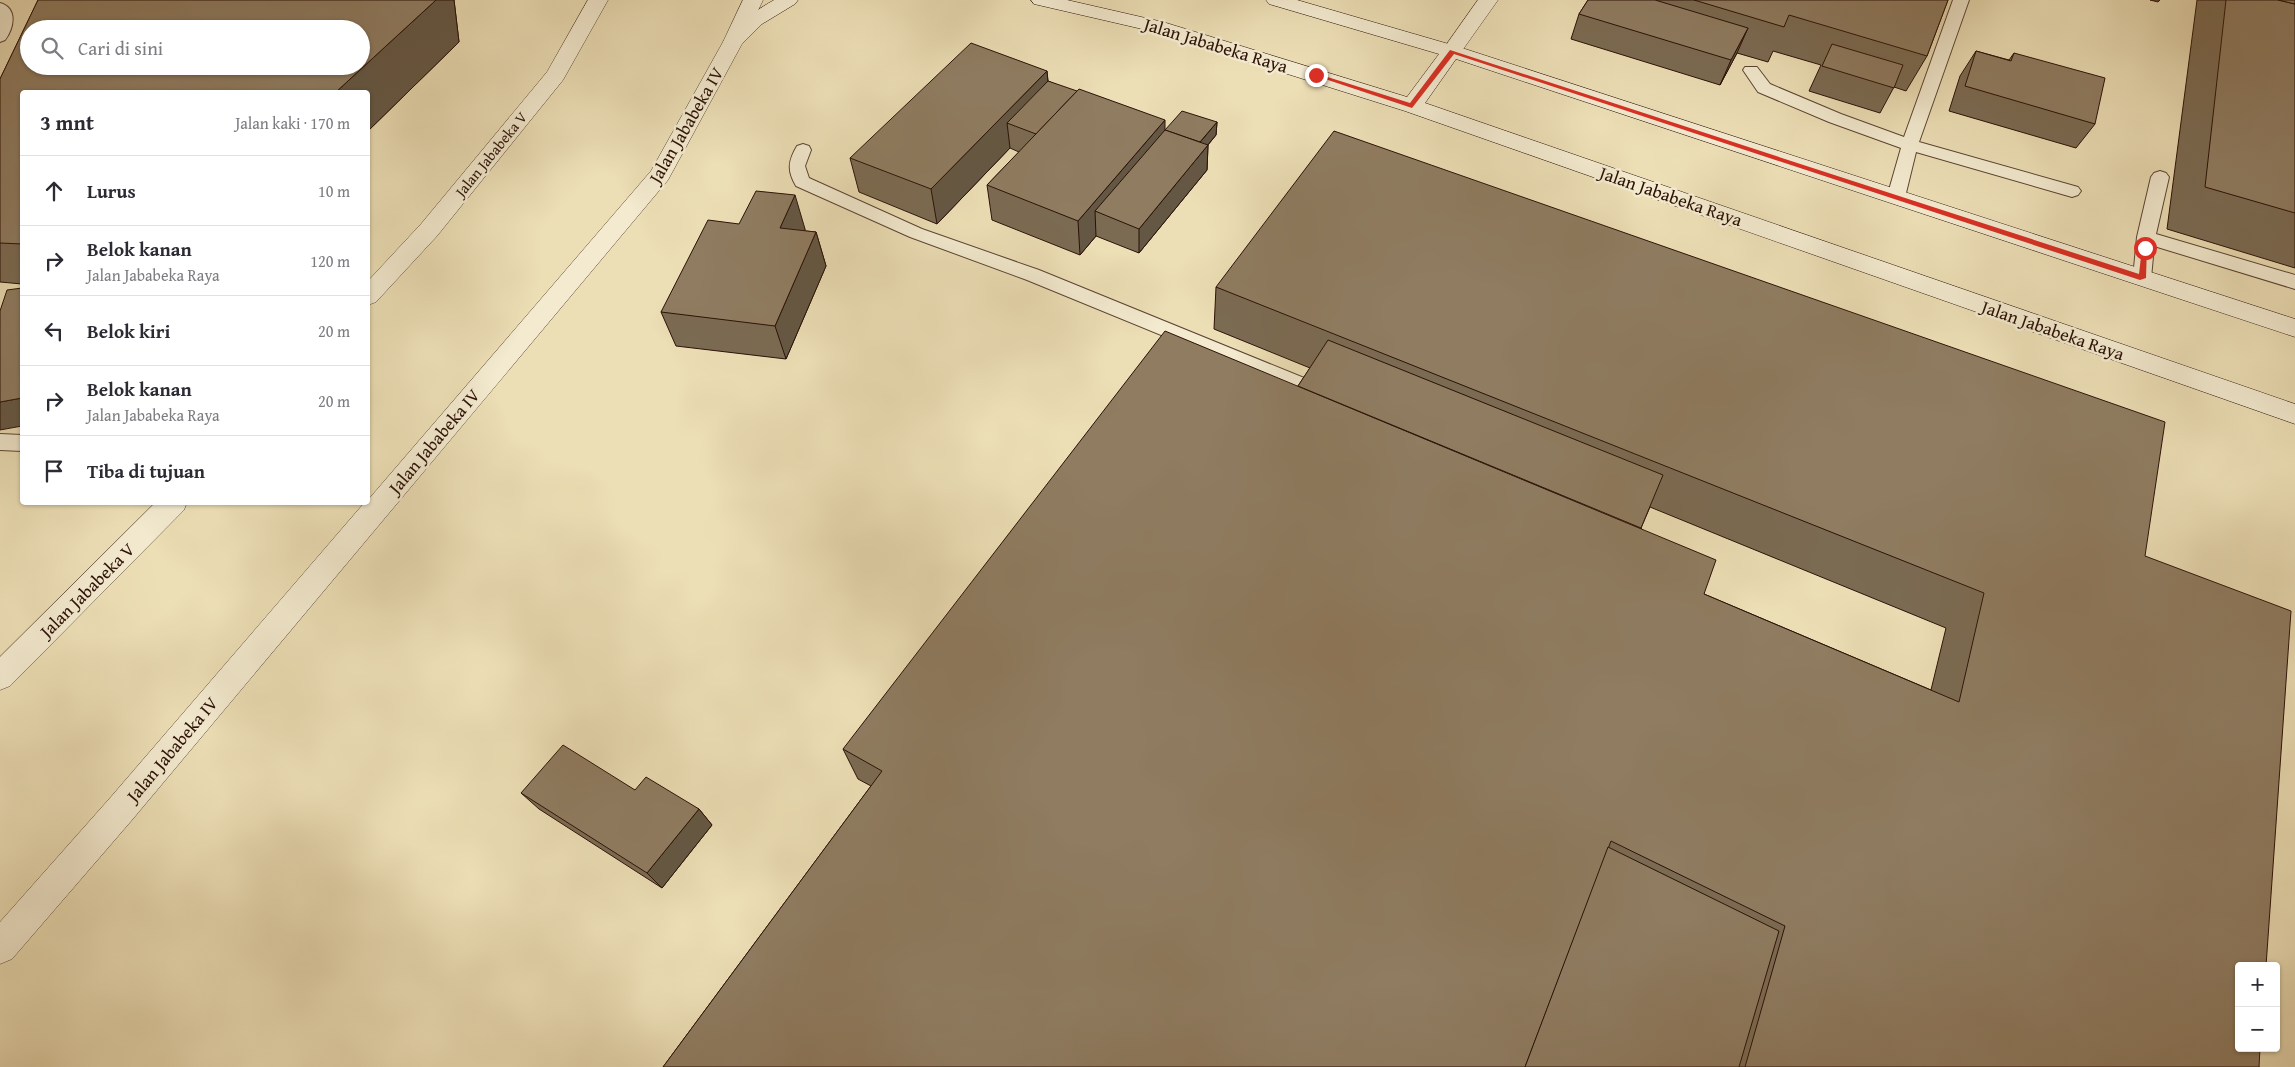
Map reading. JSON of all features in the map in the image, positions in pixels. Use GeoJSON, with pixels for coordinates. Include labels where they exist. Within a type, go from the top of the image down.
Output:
{"type":"FeatureCollection","features":[{"type":"Feature","properties":{"kind":"main road","name":"Jalan Jababeka V"},"geometry":{"type":"LineString","coordinates":[[370,294],[429,230],[556,75],[598,0]]}},
{"type":"Feature","properties":{"kind":"main road","name":"Jalan Jababeka IV"},"geometry":{"type":"LineString","coordinates":[[0,947],[121,809],[660,175],[733,42],[753,0]]}},
{"type":"Feature","properties":{"kind":"main road"},"geometry":{"type":"LineString","coordinates":[[733,42],[755,20],[788,0]]}},
{"type":"Feature","properties":{"kind":"main road","name":"Jalan Jababeka Raya"},"geometry":{"type":"LineString","coordinates":[[1040,0],[1156,26],[1412,106],[2295,414]]}},
{"type":"Feature","properties":{"kind":"main road"},"geometry":{"type":"LineString","coordinates":[[1276,0],[1452,51],[2295,328]]}},
{"type":"Feature","properties":{"kind":"main road"},"geometry":{"type":"LineString","coordinates":[[1412,106],[1488,0]]}},
{"type":"Feature","properties":{"kind":"main road","name":"Jalan Jababeka V"},"geometry":{"type":"LineString","coordinates":[[0,677],[171,505]]}},
{"type":"Feature","properties":{"kind":"lane"},"geometry":{"type":"LineString","coordinates":[[1896,197],[1910,145],[1961,0]]}},
{"type":"Feature","properties":{"kind":"lane"},"geometry":{"type":"LineString","coordinates":[[0,8],[3,9],[5,26],[0,38]]}},
{"type":"Feature","properties":{"kind":"lane"},"geometry":{"type":"LineString","coordinates":[[1751,70],[1764,88],[1835,118],[1910,145],[2072,191]]}},
{"type":"Feature","properties":{"kind":"lane"},"geometry":{"type":"LineString","coordinates":[[803,150],[798,159],[796,171],[802,182],[916,233],[1033,275],[1307,387]]}},
{"type":"Feature","properties":{"kind":"lane"},"geometry":{"type":"LineString","coordinates":[[2142,278],[2146,237],[2160,177]]}},
{"type":"Feature","properties":{"kind":"lane"},"geometry":{"type":"LineString","coordinates":[[2146,237],[2295,282]]}},
{"type":"Feature","properties":{"kind":"lane"},"geometry":{"type":"LineString","coordinates":[[0,442],[20,443]]}},
{"type":"Feature","properties":{"kind":"building"},"geometry":{"type":"Polygon","coordinates":[[[38,0],[436,0],[370,61],[370,20],[28,20],[38,0]]]}},
{"type":"Feature","properties":{"kind":"building"},"geometry":{"type":"Polygon","coordinates":[[[1588,0],[1655,0],[1748,28],[1731,60],[1579,14],[1588,0]]]}},
{"type":"Feature","properties":{"kind":"building"},"geometry":{"type":"Polygon","coordinates":[[[1694,0],[1948,0],[1927,56],[1789,15],[1784,27],[1694,0]]]}},
{"type":"Feature","properties":{"kind":"building"},"geometry":{"type":"Polygon","coordinates":[[[2226,0],[2278,0],[2295,4],[2295,213],[2205,187],[2226,0]]]}},
{"type":"Feature","properties":{"kind":"building"},"geometry":{"type":"Polygon","coordinates":[[[2278,0],[2295,0],[2295,4],[2278,0]]]}},
{"type":"Feature","properties":{"kind":"building"},"geometry":{"type":"Polygon","coordinates":[[[20,37],[20,75],[354,75],[338,90],[20,90],[20,244],[0,243],[0,79],[20,37]]]}},
{"type":"Feature","properties":{"kind":"building"},"geometry":{"type":"Polygon","coordinates":[[[971,43],[1047,71],[931,189],[850,158],[971,43]]]}},
{"type":"Feature","properties":{"kind":"building"},"geometry":{"type":"Polygon","coordinates":[[[1832,44],[1903,65],[1894,88],[1822,66],[1832,44]]]}},
{"type":"Feature","properties":{"kind":"building"},"geometry":{"type":"Polygon","coordinates":[[[1976,51],[2011,61],[2014,53],[2105,78],[2095,124],[1965,86],[1976,51]]]}},
{"type":"Feature","properties":{"kind":"building"},"geometry":{"type":"Polygon","coordinates":[[[1048,81],[1077,91],[1036,134],[1007,123],[1048,81]]]}},
{"type":"Feature","properties":{"kind":"building"},"geometry":{"type":"Polygon","coordinates":[[[1079,89],[1165,120],[1078,221],[987,185],[1079,89]]]}},
{"type":"Feature","properties":{"kind":"building"},"geometry":{"type":"Polygon","coordinates":[[[1182,111],[1217,122],[1200,142],[1165,130],[1182,111]]]}},
{"type":"Feature","properties":{"kind":"building"},"geometry":{"type":"Polygon","coordinates":[[[1165,130],[1208,145],[1139,229],[1095,211],[1165,130]]]}},
{"type":"Feature","properties":{"kind":"building"},"geometry":{"type":"Polygon","coordinates":[[[1334,131],[2165,422],[2145,556],[2291,611],[2266,962],[2235,962],[2235,1052],[2260,1052],[2259,1067],[1745,1067],[1785,926],[1611,841],[1525,1067],[663,1067],[882,771],[843,749],[1165,331],[1716,560],[1704,594],[1959,702],[1984,593],[1216,287],[1334,131]]]}},
{"type":"Feature","properties":{"kind":"building"},"geometry":{"type":"Polygon","coordinates":[[[756,191],[795,195],[780,228],[816,232],[775,326],[661,312],[708,220],[739,224],[756,191]]]}},
{"type":"Feature","properties":{"kind":"building"},"geometry":{"type":"Polygon","coordinates":[[[20,288],[20,398],[0,402],[0,311],[7,290],[20,288]]]}},
{"type":"Feature","properties":{"kind":"building"},"geometry":{"type":"Polygon","coordinates":[[[1328,340],[1663,475],[1641,528],[1298,386],[1328,340]]]}},
{"type":"Feature","properties":{"kind":"building"},"geometry":{"type":"Polygon","coordinates":[[[563,745],[635,790],[646,777],[699,809],[647,873],[521,793],[563,745]]]}},
{"type":"Feature","properties":{"kind":"building"},"geometry":{"type":"Polygon","coordinates":[[[1608,847],[1779,931],[1739,1067],[1525,1067],[1608,847]]]}},
{"type":"Feature","properties":{"kind":"route"},"geometry":{"type":"LineString","coordinates":[[1316,75],[1412,106],[1452,51],[2142,278],[2145,248]]}}]}
